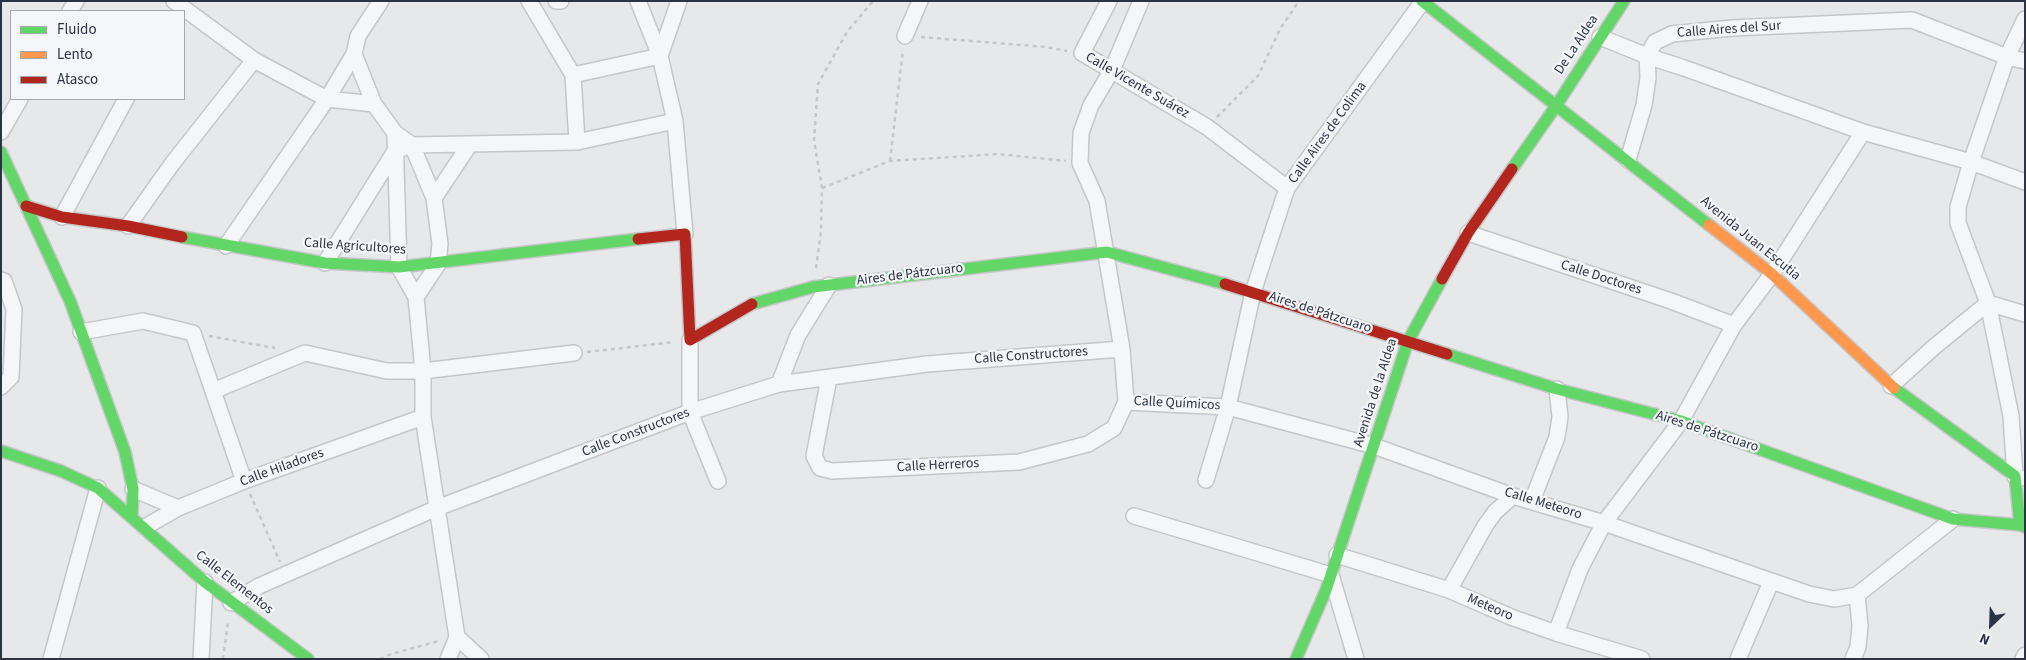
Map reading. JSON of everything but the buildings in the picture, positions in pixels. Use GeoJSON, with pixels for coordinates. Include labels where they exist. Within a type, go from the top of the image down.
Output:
{"type":"FeatureCollection","features":[{"type":"Feature","properties":{"kind":"street"},"geometry":{"type":"LineString","coordinates":[[226,246],[327,99],[354,54],[358,36],[381,1]]}},
{"type":"Feature","properties":{"kind":"street"},"geometry":{"type":"LineString","coordinates":[[529,1],[573,75],[577,142]]}},
{"type":"Feature","properties":{"kind":"street"},"geometry":{"type":"LineString","coordinates":[[556,1],[561,1]]}},
{"type":"Feature","properties":{"kind":"street"},"geometry":{"type":"LineString","coordinates":[[638,1],[660,56],[675,121],[685,234],[690,340],[690,412],[718,481]]}},
{"type":"Feature","properties":{"kind":"street"},"geometry":{"type":"LineString","coordinates":[[660,56],[679,1]]}},
{"type":"Feature","properties":{"kind":"street"},"geometry":{"type":"LineString","coordinates":[[905,36],[920,1]]}},
{"type":"Feature","properties":{"kind":"street"},"geometry":{"type":"LineString","coordinates":[[1082,53],[1109,1]]}},
{"type":"Feature","properties":{"kind":"street"},"geometry":{"type":"LineString","coordinates":[[1126,402],[1122,349],[1107,252],[1098,201],[1080,163],[1081,133],[1091,105],[1112,70],[1141,1]]}},
{"type":"Feature","properties":{"kind":"street","name":"Avenida Juan Escutia"},"geometry":{"type":"LineString","coordinates":[[1423,1],[1772,274],[1891,386],[2020,477]]}},
{"type":"Feature","properties":{"kind":"street","name":"Calle Aires de Colima"},"geometry":{"type":"LineString","coordinates":[[1206,480],[1228,406],[1253,292],[1287,188],[1423,1]]}},
{"type":"Feature","properties":{"kind":"street","name":"De La Aldea"},"geometry":{"type":"LineString","coordinates":[[1556,106],[1624,1]]}},
{"type":"Feature","properties":{"kind":"street"},"geometry":{"type":"LineString","coordinates":[[185,12],[254,60],[327,99],[374,104]]}},
{"type":"Feature","properties":{"kind":"street"},"geometry":{"type":"LineString","coordinates":[[2022,526],[2020,477],[2011,416],[1988,303],[1958,223],[1958,207],[1971,162],[2007,57],[2025,19]]}},
{"type":"Feature","properties":{"kind":"street","name":"Calle Aires del Sur"},"geometry":{"type":"LineString","coordinates":[[1647,56],[1654,42],[1672,34],[1732,28],[1912,20],[2007,57],[2025,61]]}},
{"type":"Feature","properties":{"kind":"street"},"geometry":{"type":"LineString","coordinates":[[1600,37],[1647,56],[1863,132],[1971,162],[2025,182]]}},
{"type":"Feature","properties":{"kind":"street","name":"Calle Vicente Suárez"},"geometry":{"type":"LineString","coordinates":[[1082,53],[1207,127],[1287,188]]}},
{"type":"Feature","properties":{"kind":"street"},"geometry":{"type":"LineString","coordinates":[[354,54],[374,104],[395,134],[412,145],[434,198],[440,244],[438,264],[416,297]]}},
{"type":"Feature","properties":{"kind":"street"},"geometry":{"type":"LineString","coordinates":[[573,75],[660,56]]}},
{"type":"Feature","properties":{"kind":"street"},"geometry":{"type":"LineString","coordinates":[[1628,160],[1644,105],[1648,78],[1647,56]]}},
{"type":"Feature","properties":{"kind":"street"},"geometry":{"type":"LineString","coordinates":[[128,226],[172,164],[254,60]]}},
{"type":"Feature","properties":{"kind":"street"},"geometry":{"type":"LineString","coordinates":[[1,132],[19,100]]}},
{"type":"Feature","properties":{"kind":"street"},"geometry":{"type":"LineString","coordinates":[[62,217],[125,100]]}},
{"type":"Feature","properties":{"kind":"street","name":"Avenida de la Aldea"},"geometry":{"type":"LineString","coordinates":[[1296,659],[1331,575],[1408,342],[1468,233],[1556,106]]}},
{"type":"Feature","properties":{"kind":"street"},"geometry":{"type":"LineString","coordinates":[[325,263],[395,151],[412,145],[577,142],[675,121]]}},
{"type":"Feature","properties":{"kind":"street"},"geometry":{"type":"LineString","coordinates":[[1556,633],[1580,569],[1604,522],[1681,421],[1734,325],[1772,274],[1863,132]]}},
{"type":"Feature","properties":{"kind":"street"},"geometry":{"type":"LineString","coordinates":[[395,134],[399,267],[416,297],[423,371],[423,417],[457,637],[448,659]]}},
{"type":"Feature","properties":{"kind":"street"},"geometry":{"type":"LineString","coordinates":[[434,198],[470,144]]}},
{"type":"Feature","properties":{"kind":"street"},"geometry":{"type":"LineString","coordinates":[[1,152],[70,301],[125,452],[133,489],[132,516]]}},
{"type":"Feature","properties":{"kind":"street","name":"Calle Agricultores"},"geometry":{"type":"LineString","coordinates":[[26,206],[62,217],[128,226],[226,246],[325,263],[399,267],[685,234]]}},
{"type":"Feature","properties":{"kind":"street","name":"Calle Doctores"},"geometry":{"type":"LineString","coordinates":[[1468,233],[1671,301],[1734,325]]}},
{"type":"Feature","properties":{"kind":"street","name":"Aires de Pátzcuaro"},"geometry":{"type":"LineString","coordinates":[[690,340],[755,302],[813,286],[1107,252],[1253,292],[1557,388],[1681,421],[1952,519],[2022,526]]}},
{"type":"Feature","properties":{"kind":"street"},"geometry":{"type":"LineString","coordinates":[[1,280],[4,281],[14,309],[11,378],[1,387]]}},
{"type":"Feature","properties":{"kind":"street"},"geometry":{"type":"LineString","coordinates":[[779,384],[798,334],[829,285]]}},
{"type":"Feature","properties":{"kind":"street"},"geometry":{"type":"LineString","coordinates":[[1988,303],[2025,314]]}},
{"type":"Feature","properties":{"kind":"street"},"geometry":{"type":"LineString","coordinates":[[1891,386],[1934,347],[1988,303]]}},
{"type":"Feature","properties":{"kind":"street"},"geometry":{"type":"LineString","coordinates":[[81,332],[143,321],[193,333],[244,482]]}},
{"type":"Feature","properties":{"kind":"street","name":"Calle Constructores"},"geometry":{"type":"LineString","coordinates":[[231,603],[259,586],[437,508],[690,412],[779,384],[927,364],[1122,349]]}},
{"type":"Feature","properties":{"kind":"street"},"geometry":{"type":"LineString","coordinates":[[213,391],[305,353],[387,371],[423,371],[574,353]]}},
{"type":"Feature","properties":{"kind":"street","name":"Calle Herreros"},"geometry":{"type":"LineString","coordinates":[[829,378],[814,456],[820,468],[832,471],[1020,462],[1088,444],[1114,428],[1126,402]]}},
{"type":"Feature","properties":{"kind":"street"},"geometry":{"type":"LineString","coordinates":[[1532,501],[1557,437],[1560,417],[1557,388]]}},
{"type":"Feature","properties":{"kind":"street","name":"Calle Químicos"},"geometry":{"type":"LineString","coordinates":[[1126,402],[1228,406]]}},
{"type":"Feature","properties":{"kind":"street","name":"Calle Meteoro"},"geometry":{"type":"LineString","coordinates":[[1228,406],[1374,446],[1513,496],[1604,522],[1772,582],[1834,599],[1857,596]]}},
{"type":"Feature","properties":{"kind":"street","name":"Calle Hiladores"},"geometry":{"type":"LineString","coordinates":[[145,527],[178,508],[423,417]]}},
{"type":"Feature","properties":{"kind":"street","name":"Calle Elementos"},"geometry":{"type":"LineString","coordinates":[[1,451],[61,471],[98,488],[231,603],[308,659]]}},
{"type":"Feature","properties":{"kind":"street"},"geometry":{"type":"LineString","coordinates":[[52,659],[98,488]]}},
{"type":"Feature","properties":{"kind":"street"},"geometry":{"type":"LineString","coordinates":[[133,489],[178,508]]}},
{"type":"Feature","properties":{"kind":"street"},"geometry":{"type":"LineString","coordinates":[[1448,590],[1484,526],[1495,512],[1513,496]]}},
{"type":"Feature","properties":{"kind":"street"},"geometry":{"type":"LineString","coordinates":[[1134,516],[1331,575],[1356,659]]}},
{"type":"Feature","properties":{"kind":"street"},"geometry":{"type":"LineString","coordinates":[[1853,659],[1858,647],[1860,626],[1857,596],[1952,519]]}},
{"type":"Feature","properties":{"kind":"street","name":"Meteoro"},"geometry":{"type":"LineString","coordinates":[[1337,555],[1448,590],[1511,617],[1556,633],[1642,659]]}},
{"type":"Feature","properties":{"kind":"street"},"geometry":{"type":"LineString","coordinates":[[200,659],[206,582]]}},
{"type":"Feature","properties":{"kind":"street"},"geometry":{"type":"LineString","coordinates":[[1738,659],[1772,582]]}},
{"type":"Feature","properties":{"kind":"street"},"geometry":{"type":"LineString","coordinates":[[457,637],[481,659]]}},
{"type":"Feature","properties":{"kind":"path"},"geometry":{"type":"LineString","coordinates":[[813,286],[821,232],[822,188],[814,140],[818,84],[847,32],[872,1]]}},
{"type":"Feature","properties":{"kind":"path"},"geometry":{"type":"LineString","coordinates":[[1207,127],[1258,76],[1280,29],[1299,1]]}},
{"type":"Feature","properties":{"kind":"path"},"geometry":{"type":"LineString","coordinates":[[890,160],[905,36]]}},
{"type":"Feature","properties":{"kind":"path","name":"Calle Vicente Suárez"},"geometry":{"type":"LineString","coordinates":[[905,36],[1046,47],[1082,53]]}},
{"type":"Feature","properties":{"kind":"path"},"geometry":{"type":"LineString","coordinates":[[822,188],[890,160],[998,154],[1080,163]]}},
{"type":"Feature","properties":{"kind":"path"},"geometry":{"type":"LineString","coordinates":[[193,333],[278,348]]}},
{"type":"Feature","properties":{"kind":"path"},"geometry":{"type":"LineString","coordinates":[[574,353],[690,340]]}},
{"type":"Feature","properties":{"kind":"path"},"geometry":{"type":"LineString","coordinates":[[244,482],[286,575]]}},
{"type":"Feature","properties":{"kind":"path"},"geometry":{"type":"LineString","coordinates":[[223,659],[231,603]]}},
{"type":"Feature","properties":{"kind":"path"},"geometry":{"type":"LineString","coordinates":[[380,659],[391,654],[457,637]]}},
{"type":"Feature","properties":{"kind":"traffic: fast"},"geometry":{"type":"LineString","coordinates":[[1422,1],[1709,225]]}},
{"type":"Feature","properties":{"kind":"traffic: fast"},"geometry":{"type":"LineString","coordinates":[[1512,169],[1556,106],[1624,1]]}},
{"type":"Feature","properties":{"kind":"traffic: fast"},"geometry":{"type":"LineString","coordinates":[[1,152],[70,301],[125,452],[133,489],[132,516]]}},
{"type":"Feature","properties":{"kind":"traffic: fast"},"geometry":{"type":"LineString","coordinates":[[182,237],[325,263],[399,267],[638,239]]}},
{"type":"Feature","properties":{"kind":"traffic: fast"},"geometry":{"type":"LineString","coordinates":[[752,304],[813,287],[1107,252],[1225,284]]}},
{"type":"Feature","properties":{"kind":"traffic: fast"},"geometry":{"type":"LineString","coordinates":[[1296,659],[1326,590],[1408,341],[1442,279]]}},
{"type":"Feature","properties":{"kind":"traffic: fast"},"geometry":{"type":"LineString","coordinates":[[1447,354],[1557,389],[1681,421],[1953,519],[2025,527]]}},
{"type":"Feature","properties":{"kind":"traffic: fast"},"geometry":{"type":"LineString","coordinates":[[1894,388],[2015,476],[2020,525]]}},
{"type":"Feature","properties":{"kind":"traffic: fast"},"geometry":{"type":"LineString","coordinates":[[1,451],[61,471],[98,488],[205,582],[308,659]]}},
{"type":"Feature","properties":{"kind":"traffic: slow"},"geometry":{"type":"LineString","coordinates":[[1709,225],[1772,274],[1894,388]]}},
{"type":"Feature","properties":{"kind":"traffic: jam"},"geometry":{"type":"LineString","coordinates":[[1442,279],[1468,233],[1512,169]]}},
{"type":"Feature","properties":{"kind":"traffic: jam"},"geometry":{"type":"LineString","coordinates":[[26,206],[62,217],[128,226],[182,237]]}},
{"type":"Feature","properties":{"kind":"traffic: jam"},"geometry":{"type":"LineString","coordinates":[[638,239],[685,234],[690,340],[752,304]]}},
{"type":"Feature","properties":{"kind":"traffic: jam"},"geometry":{"type":"LineString","coordinates":[[1225,284],[1447,354]]}}]}
